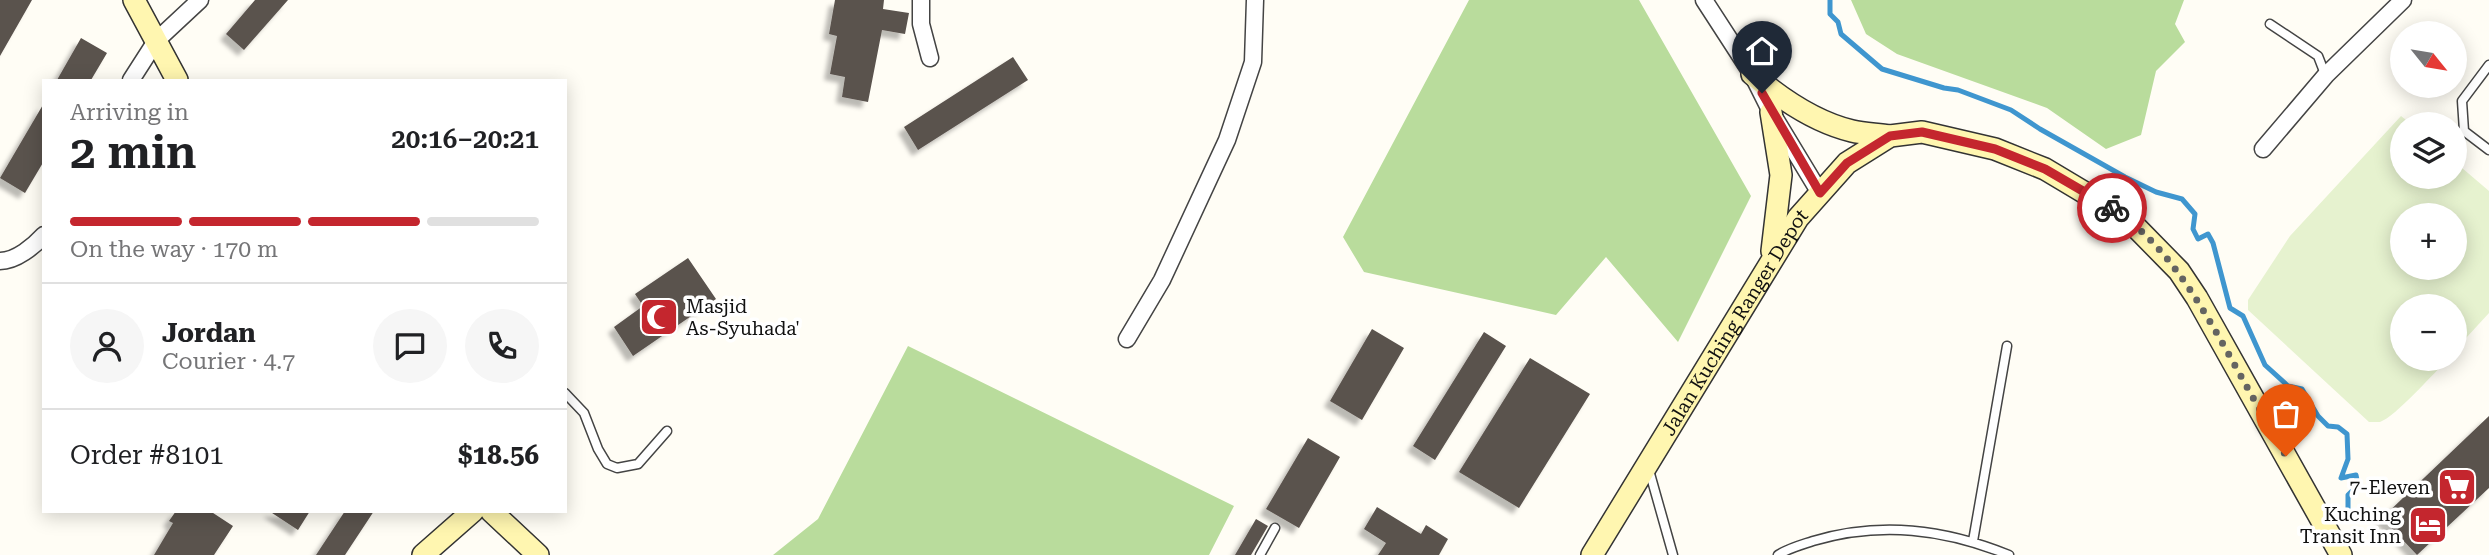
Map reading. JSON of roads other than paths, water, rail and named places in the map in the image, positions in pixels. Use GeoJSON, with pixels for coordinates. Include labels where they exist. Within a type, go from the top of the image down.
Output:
{"type":"FeatureCollection","features":[{"type":"Feature","properties":{"kind":"street"},"geometry":{"type":"LineString","coordinates":[[134,0],[176,79]]}},
{"type":"Feature","properties":{"kind":"street"},"geometry":{"type":"LineString","coordinates":[[132,79],[156,41],[200,0]]}},
{"type":"Feature","properties":{"kind":"street"},"geometry":{"type":"LineString","coordinates":[[921,0],[921,24],[930,58]]}},
{"type":"Feature","properties":{"kind":"street"},"geometry":{"type":"LineString","coordinates":[[1127,339],[1163,280],[1227,140],[1254,62],[1255,0]]}},
{"type":"Feature","properties":{"kind":"street"},"geometry":{"type":"LineString","coordinates":[[1704,0],[1752,74],[1771,112],[1820,193]]}},
{"type":"Feature","properties":{"kind":"street"},"geometry":{"type":"LineString","coordinates":[[2263,149],[2326,75],[2403,0]]}},
{"type":"Feature","properties":{"kind":"street"},"geometry":{"type":"LineString","coordinates":[[1752,74],[1774,93],[1818,118],[1852,131],[1890,136]]}},
{"type":"Feature","properties":{"kind":"street"},"geometry":{"type":"LineString","coordinates":[[1770,264],[1782,175],[1771,112]]}},
{"type":"Feature","properties":{"kind":"street","name":"Jalan Kuching Ranger Depot"},"geometry":{"type":"LineString","coordinates":[[1592,555],[1798,218],[1847,163],[1890,136],[1922,132],[1995,149],[2045,169],[2127,218],[2179,271],[2197,298],[2341,555]]}},
{"type":"Feature","properties":{"kind":"street"},"geometry":{"type":"LineString","coordinates":[[0,261],[7,261],[35,245],[42,237]]}},
{"type":"Feature","properties":{"kind":"street"},"geometry":{"type":"LineString","coordinates":[[423,555],[471,513]]}},
{"type":"Feature","properties":{"kind":"street"},"geometry":{"type":"LineString","coordinates":[[493,513],[538,555]]}},
{"type":"Feature","properties":{"kind":"lane"},"geometry":{"type":"LineString","coordinates":[[2270,24],[2318,56],[2326,75]]}},
{"type":"Feature","properties":{"kind":"lane"},"geometry":{"type":"LineString","coordinates":[[2488,68],[2462,101],[2464,131],[2489,150]]}},
{"type":"Feature","properties":{"kind":"lane"},"geometry":{"type":"LineString","coordinates":[[1973,541],[2007,346]]}},
{"type":"Feature","properties":{"kind":"lane"},"geometry":{"type":"LineString","coordinates":[[567,395],[584,413],[607,464],[617,468],[638,464],[667,431]]}},
{"type":"Feature","properties":{"kind":"lane"},"geometry":{"type":"LineString","coordinates":[[1647,464],[1674,555]]}},
{"type":"Feature","properties":{"kind":"lane"},"geometry":{"type":"LineString","coordinates":[[1260,555],[1276,528]]}},
{"type":"Feature","properties":{"kind":"lane"},"geometry":{"type":"LineString","coordinates":[[1778,555],[1787,549],[1842,533],[1909,529],[1973,541],[2009,555]]}},
{"type":"Feature","properties":{"kind":"waterway"},"geometry":{"type":"LineString","coordinates":[[1830,0],[1830,14],[1838,22],[1841,34],[1882,69],[1958,90],[2011,110],[2125,177],[2156,192],[2182,199],[2195,214],[2193,229],[2198,239],[2208,234],[2213,243],[2230,308],[2243,316],[2265,365],[2288,386],[2302,389],[2318,416],[2328,426],[2338,427],[2347,434],[2348,459],[2341,478],[2356,475],[2358,485],[2348,495],[2348,513]]}},
{"type":"Feature","properties":{"kind":"place","name":"Masjid As-Syuhada'"},"geometry":{"type":"Point","coordinates":[659,317]}},
{"type":"Feature","properties":{"kind":"place","name":"7-Eleven"},"geometry":{"type":"Point","coordinates":[2457,487]}},
{"type":"Feature","properties":{"kind":"place","name":"Kuching Transit Inn"},"geometry":{"type":"Point","coordinates":[2428,525]}}]}
